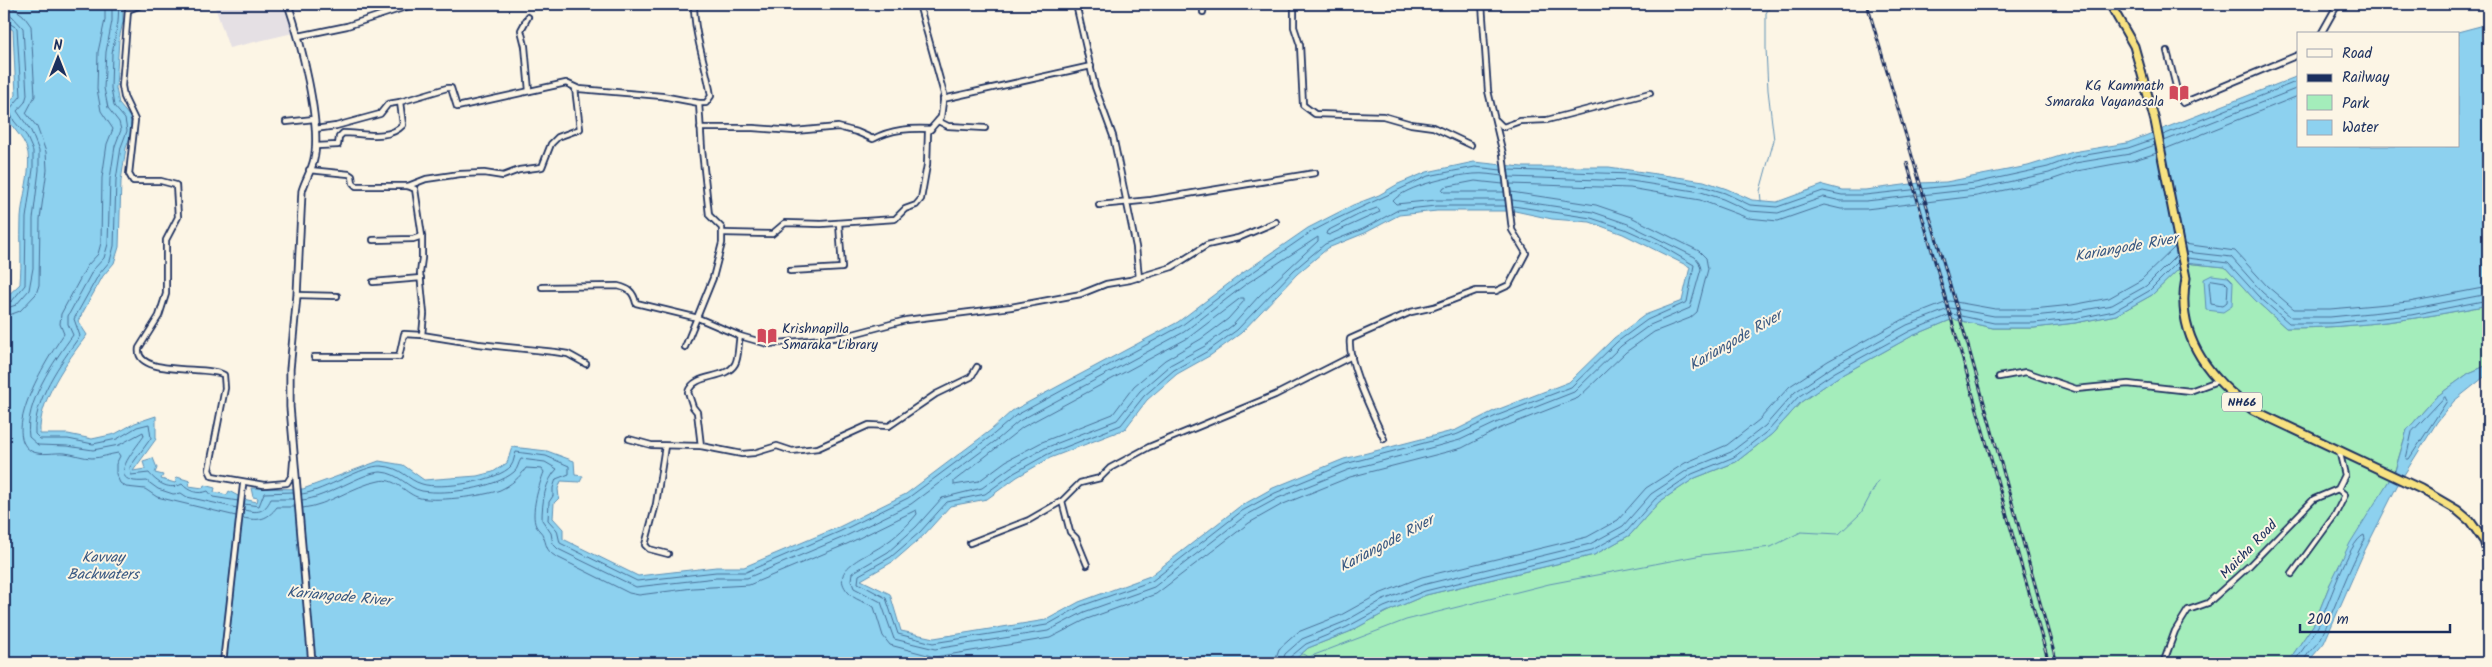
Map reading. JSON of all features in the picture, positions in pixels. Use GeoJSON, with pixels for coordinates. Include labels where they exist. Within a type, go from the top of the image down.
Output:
{"type":"FeatureCollection","features":[{"type":"Feature","properties":{"kind":"highway","name":"NH66"},"geometry":{"type":"LineString","coordinates":[[2110,4],[2134,46],[2155,121],[2186,278],[2182,299],[2187,332],[2206,367],[2235,397],[2253,410],[2421,489],[2457,510],[2470,521],[2484,541],[2488,554]]}},
{"type":"Feature","properties":{"kind":"main road"},"geometry":{"type":"LineString","coordinates":[[288,4],[299,36],[314,119],[316,146],[314,158],[302,191],[297,295],[290,378],[290,407],[312,663]]}},
{"type":"Feature","properties":{"kind":"street"},"geometry":{"type":"LineString","coordinates":[[143,4],[128,10],[126,23],[122,86],[124,97],[135,120],[129,174],[133,181],[161,181],[176,185],[178,217],[166,240],[166,294],[162,309],[139,348],[138,355],[140,359],[156,366],[223,373],[225,388],[209,470],[212,476],[264,485],[287,483],[292,475],[292,455],[295,449]]}},
{"type":"Feature","properties":{"kind":"street"},"geometry":{"type":"LineString","coordinates":[[299,36],[347,26],[397,7],[415,4]]}},
{"type":"Feature","properties":{"kind":"street"},"geometry":{"type":"LineString","coordinates":[[315,129],[336,126],[380,114],[388,104],[451,88],[457,107],[562,83],[574,88],[662,96],[706,103],[711,96],[706,65],[695,31],[694,4]]}},
{"type":"Feature","properties":{"kind":"street"},"geometry":{"type":"LineString","coordinates":[[723,233],[772,234],[785,223],[839,223],[895,219],[905,209],[916,205],[921,199],[927,165],[928,132],[938,122],[943,99],[940,75],[918,4]]}},
{"type":"Feature","properties":{"kind":"street"},"geometry":{"type":"LineString","coordinates":[[1076,4],[1095,87],[1113,136],[1136,246],[1139,278]]}},
{"type":"Feature","properties":{"kind":"street"},"geometry":{"type":"LineString","coordinates":[[1203,12],[1204,4]]}},
{"type":"Feature","properties":{"kind":"street"},"geometry":{"type":"LineString","coordinates":[[1294,4],[1294,26],[1300,45],[1303,105],[1315,114],[1384,116],[1411,124],[1433,127],[1471,145]]}},
{"type":"Feature","properties":{"kind":"street"},"geometry":{"type":"LineString","coordinates":[[1384,439],[1365,395],[1349,348],[1350,339],[1362,332],[1411,312],[1434,307],[1476,291],[1496,290],[1509,285],[1526,253],[1512,230],[1503,154],[1488,91],[1482,4]]}},
{"type":"Feature","properties":{"kind":"street"},"geometry":{"type":"LineString","coordinates":[[2322,32],[2335,9],[2341,4]]}},
{"type":"Feature","properties":{"kind":"street"},"geometry":{"type":"LineString","coordinates":[[528,17],[521,30],[525,46],[529,91]]}},
{"type":"Feature","properties":{"kind":"street"},"geometry":{"type":"LineString","coordinates":[[2167,51],[2179,98],[2183,103],[2297,55]]}},
{"type":"Feature","properties":{"kind":"street"},"geometry":{"type":"LineString","coordinates":[[943,99],[1091,66]]}},
{"type":"Feature","properties":{"kind":"street"},"geometry":{"type":"LineString","coordinates":[[309,170],[349,174],[356,186],[408,186],[426,180],[460,174],[484,172],[503,176],[519,170],[542,167],[552,144],[558,137],[580,130],[574,88]]}},
{"type":"Feature","properties":{"kind":"street"},"geometry":{"type":"LineString","coordinates":[[1496,120],[1504,128],[1520,121],[1547,120],[1650,92]]}},
{"type":"Feature","properties":{"kind":"street"},"geometry":{"type":"LineString","coordinates":[[316,146],[338,145],[339,137],[343,133],[382,135],[393,133],[403,125],[400,102]]}},
{"type":"Feature","properties":{"kind":"street"},"geometry":{"type":"LineString","coordinates":[[685,346],[713,278],[723,233],[720,225],[711,219],[709,215],[700,128],[700,103]]}},
{"type":"Feature","properties":{"kind":"street"},"geometry":{"type":"LineString","coordinates":[[286,122],[314,119]]}},
{"type":"Feature","properties":{"kind":"street"},"geometry":{"type":"LineString","coordinates":[[938,122],[948,126],[985,128]]}},
{"type":"Feature","properties":{"kind":"street"},"geometry":{"type":"LineString","coordinates":[[700,128],[753,128],[795,131],[838,127],[857,132],[873,140],[884,134],[910,128],[931,129]]}},
{"type":"Feature","properties":{"kind":"street"},"geometry":{"type":"LineString","coordinates":[[1099,205],[1151,200],[1315,173]]}},
{"type":"Feature","properties":{"kind":"street"},"geometry":{"type":"LineString","coordinates":[[408,186],[416,189],[418,193],[422,236],[421,278],[424,314],[422,335]]}},
{"type":"Feature","properties":{"kind":"street"},"geometry":{"type":"LineString","coordinates":[[542,287],[618,286],[629,289],[634,294],[636,302],[698,318],[740,336],[774,345],[842,337],[906,320],[1058,299],[1081,294],[1106,284],[1139,278],[1172,267],[1207,245],[1238,238],[1276,222]]}},
{"type":"Feature","properties":{"kind":"street"},"geometry":{"type":"LineString","coordinates":[[790,271],[842,268],[839,223]]}},
{"type":"Feature","properties":{"kind":"street"},"geometry":{"type":"LineString","coordinates":[[374,240],[413,239],[422,236]]}},
{"type":"Feature","properties":{"kind":"street"},"geometry":{"type":"LineString","coordinates":[[373,282],[421,278]]}},
{"type":"Feature","properties":{"kind":"street"},"geometry":{"type":"LineString","coordinates":[[297,295],[337,296]]}},
{"type":"Feature","properties":{"kind":"street"},"geometry":{"type":"LineString","coordinates":[[314,357],[399,357],[404,334],[568,354],[586,364]]}},
{"type":"Feature","properties":{"kind":"street"},"geometry":{"type":"LineString","coordinates":[[701,446],[697,412],[693,407],[688,392],[696,382],[722,374],[730,369],[736,359],[740,336]]}},
{"type":"Feature","properties":{"kind":"street"},"geometry":{"type":"LineString","coordinates":[[970,544],[1029,520],[1062,501],[1080,483],[1100,478],[1110,468],[1149,447],[1275,395],[1352,356]]}},
{"type":"Feature","properties":{"kind":"street"},"geometry":{"type":"LineString","coordinates":[[629,439],[651,445],[701,446],[742,454],[760,452],[777,446],[792,451],[818,448],[870,425],[889,426],[936,394],[971,377],[977,367]]}},
{"type":"Feature","properties":{"kind":"street"},"geometry":{"type":"LineString","coordinates":[[1998,377],[2026,372],[2076,389],[2128,384],[2190,391],[2220,380]]}},
{"type":"Feature","properties":{"kind":"street"},"geometry":{"type":"LineString","coordinates":[[665,446],[656,504],[645,545],[650,549],[668,554]]}},
{"type":"Feature","properties":{"kind":"street"},"geometry":{"type":"LineString","coordinates":[[2292,574],[2335,515],[2345,496],[2338,489],[2345,475],[2339,450]]}},
{"type":"Feature","properties":{"kind":"street"},"geometry":{"type":"LineString","coordinates":[[223,663],[244,485]]}},
{"type":"Feature","properties":{"kind":"street","name":"Maicha Road"},"geometry":{"type":"LineString","coordinates":[[2161,663],[2164,661],[2175,630],[2188,610],[2208,603],[2250,565],[2314,499],[2338,489]]}},
{"type":"Feature","properties":{"kind":"street"},"geometry":{"type":"LineString","coordinates":[[1062,501],[1070,532],[1076,538],[1087,566]]}},
{"type":"Feature","properties":{"kind":"shaded area"},"geometry":{"type":"Polygon","coordinates":[[[214,4],[283,4],[293,33],[229,48],[214,4]]]}},
{"type":"Feature","properties":{"kind":"green space"},"geometry":{"type":"Polygon","coordinates":[[[2185,263],[2225,267],[2254,299],[2286,328],[2312,328],[2388,322],[2488,305],[2488,365],[2469,373],[2436,397],[2407,430],[2395,470],[2330,584],[2314,624],[2287,663],[1291,663],[1308,648],[1349,632],[1386,612],[1426,595],[1594,555],[1630,535],[1659,502],[1695,478],[1736,462],[1772,434],[1801,402],[1838,377],[1912,336],[1953,319],[1993,328],[2034,328],[2116,315],[2152,295],[2185,263]]]}},
{"type":"Feature","properties":{"kind":"water","name":"Kavvay Backwaters"},"geometry":{"type":"Polygon","coordinates":[[[4,4],[123,4],[116,88],[119,104],[130,117],[132,132],[126,148],[121,181],[119,247],[114,263],[103,276],[78,321],[87,335],[55,382],[44,408],[40,434],[68,434],[92,439],[115,434],[135,423],[156,416],[156,439],[133,471],[145,469],[143,461],[153,458],[157,468],[155,473],[163,475],[161,479],[175,483],[177,477],[190,481],[189,486],[203,488],[204,485],[215,488],[214,492],[227,495],[229,491],[238,496],[240,493],[243,499],[257,502],[258,498],[253,497],[251,488],[303,489],[379,461],[403,465],[424,480],[477,476],[493,472],[507,463],[512,447],[547,451],[574,461],[575,475],[583,476],[580,482],[561,481],[558,489],[559,498],[554,503],[553,518],[563,529],[563,539],[638,576],[716,567],[744,567],[839,527],[906,494],[991,430],[1012,411],[1178,322],[1240,275],[1308,228],[1353,205],[1427,172],[1474,162],[1522,167],[1609,167],[1704,181],[1752,200],[1777,202],[1823,185],[1842,190],[1865,190],[1919,183],[1946,182],[2028,166],[2073,152],[2127,143],[2297,76],[2297,148],[2460,148],[2460,32],[2458,32],[2488,24],[2488,305],[2388,322],[2312,328],[2286,328],[2254,299],[2225,267],[2185,263],[2152,295],[2116,315],[2034,328],[1993,328],[1953,319],[1912,336],[1838,377],[1801,402],[1772,434],[1736,462],[1695,478],[1659,502],[1630,535],[1594,555],[1426,595],[1386,612],[1349,632],[1308,648],[1291,663],[4,663],[4,299],[20,284],[21,218],[29,161],[26,147],[8,119],[4,106],[16,95],[13,30],[4,24],[4,4]],[[1437,211],[1399,215],[1365,233],[1328,248],[1297,274],[1241,333],[1211,355],[1177,374],[1147,400],[1125,429],[1050,458],[1017,477],[987,499],[950,506],[924,535],[894,561],[861,580],[890,594],[901,631],[934,638],[1046,620],[1079,602],[1150,576],[1239,507],[1273,488],[1344,459],[1456,430],[1494,411],[1569,382],[1614,338],[1645,315],[1682,301],[1690,267],[1623,234],[1590,222],[1552,219],[1515,211],[1437,211]]]}},
{"type":"Feature","properties":{"kind":"water"},"geometry":{"type":"Polygon","coordinates":[[[2212,275],[2228,277],[2233,282],[2232,306],[2223,312],[2206,310],[2204,279],[2212,275]]]}},
{"type":"Feature","properties":{"kind":"water"},"geometry":{"type":"Polygon","coordinates":[[[2488,365],[2488,374],[2454,401],[2437,422],[2397,486],[2364,552],[2324,643],[2307,663],[2287,663],[2314,624],[2330,584],[2350,543],[2395,471],[2407,430],[2436,397],[2469,373],[2488,365]]]}},
{"type":"Feature","properties":{"kind":"waterway"},"geometry":{"type":"LineString","coordinates":[[1761,201],[1760,191],[1774,140],[1768,90],[1766,48],[1766,13],[1772,4]]}},
{"type":"Feature","properties":{"kind":"waterway"},"geometry":{"type":"LineString","coordinates":[[1300,653],[1309,657],[1406,620],[1549,584],[1702,555],[1771,547],[1801,532],[1839,534],[1861,513],[1878,481]]}},
{"type":"Feature","properties":{"kind":"railway"},"geometry":{"type":"LineString","coordinates":[[1867,4],[1967,342],[2057,663]]}},
{"type":"Feature","properties":{"kind":"railway"},"geometry":{"type":"LineString","coordinates":[[1907,163],[2049,663]]}},
{"type":"Feature","properties":{"kind":"place","name":"KG Kammath Smaraka Vayanasala"},"geometry":{"type":"Point","coordinates":[2179,93]}},
{"type":"Feature","properties":{"kind":"place","name":"Krishnapilla Smaraka Library"},"geometry":{"type":"Point","coordinates":[767,336]}},
{"type":"Feature","properties":{"kind":"water label","name":"Kariangode River"},"geometry":{"type":"Point","coordinates":[2126,247]}},
{"type":"Feature","properties":{"kind":"water label","name":"Kariangode River"},"geometry":{"type":"Point","coordinates":[1735,340]}},
{"type":"Feature","properties":{"kind":"water label","name":"Kariangode River"},"geometry":{"type":"Point","coordinates":[1386,543]}},
{"type":"Feature","properties":{"kind":"water label","name":"Kariangode River"},"geometry":{"type":"Point","coordinates":[339,596]}}]}
